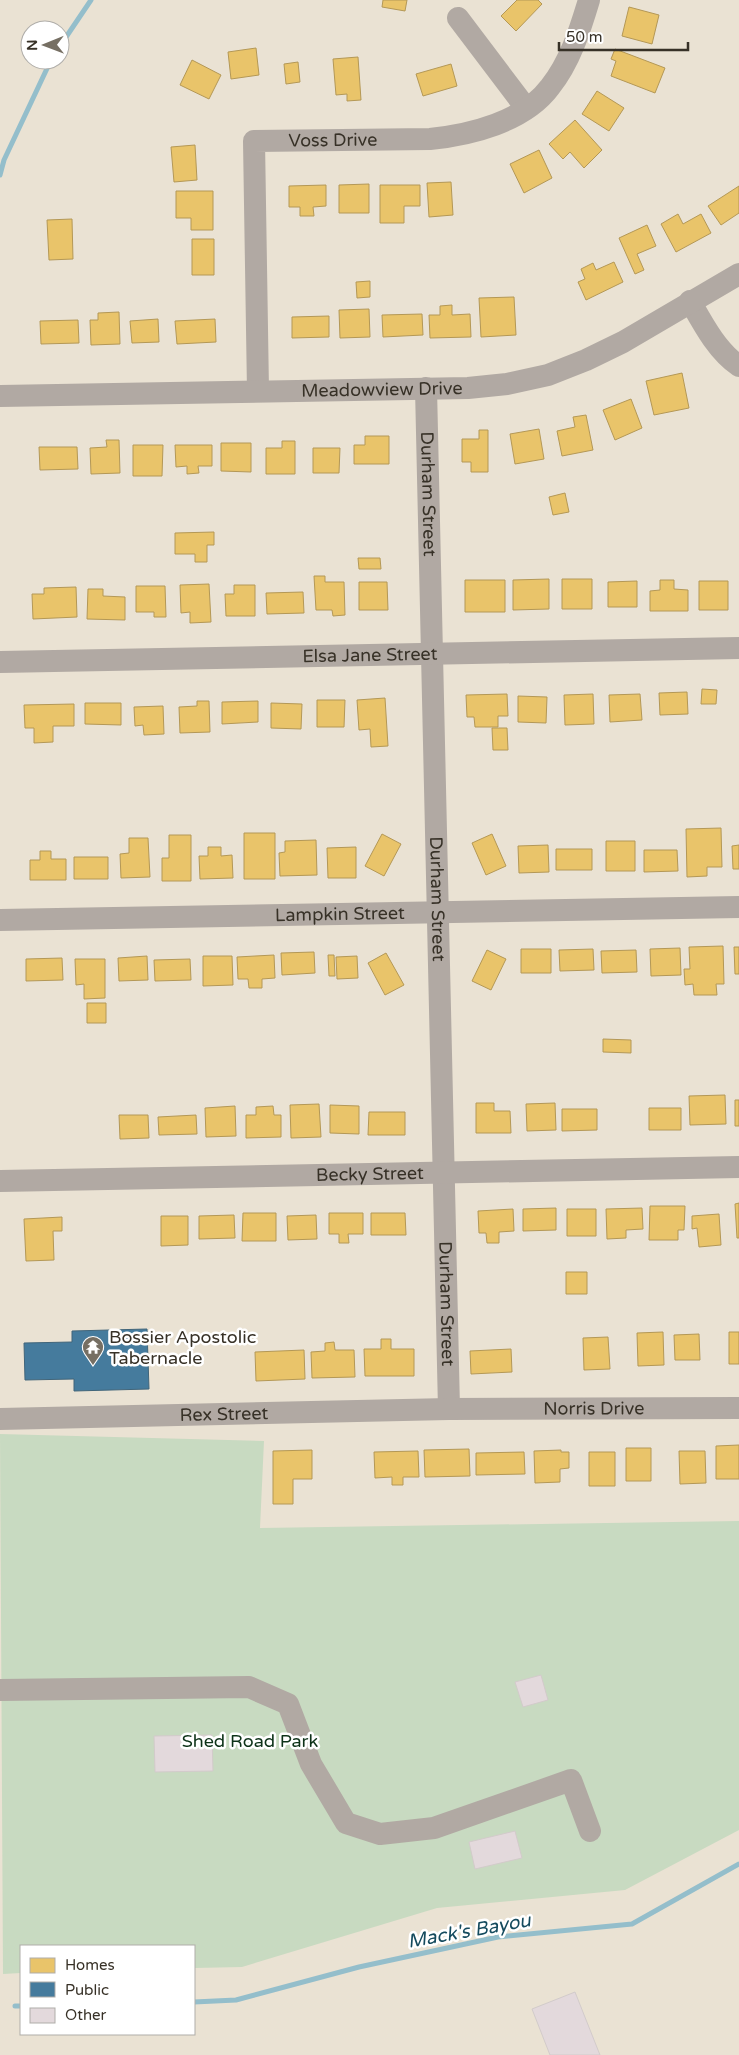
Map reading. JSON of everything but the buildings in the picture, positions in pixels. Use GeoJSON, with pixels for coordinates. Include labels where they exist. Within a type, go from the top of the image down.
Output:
{"type":"FeatureCollection","features":[{"type":"Feature","properties":{"kind":"street","name":"Voss Drive"},"geometry":{"type":"LineString","coordinates":[[258,391],[254,142],[430,139],[457,136],[483,129],[508,119],[538,100],[550,88],[580,32],[589,0]]}},
{"type":"Feature","properties":{"kind":"street"},"geometry":{"type":"LineString","coordinates":[[458,18],[526,108]]}},
{"type":"Feature","properties":{"kind":"street","name":"Meadowview Drive"},"geometry":{"type":"LineString","coordinates":[[0,396],[468,388],[507,384],[548,375],[586,360],[616,345],[739,274]]}},
{"type":"Feature","properties":{"kind":"street"},"geometry":{"type":"LineString","coordinates":[[690,302],[711,336],[733,362],[739,366]]}},
{"type":"Feature","properties":{"kind":"street","name":"Durham Street"},"geometry":{"type":"LineString","coordinates":[[426,388],[442,1171],[449,1409]]}},
{"type":"Feature","properties":{"kind":"street","name":"Elsa Jane Street"},"geometry":{"type":"LineString","coordinates":[[0,662],[739,648]]}},
{"type":"Feature","properties":{"kind":"street","name":"Lampkin Street"},"geometry":{"type":"LineString","coordinates":[[0,920],[739,907]]}},
{"type":"Feature","properties":{"kind":"street","name":"Becky Street"},"geometry":{"type":"LineString","coordinates":[[0,1181],[442,1171],[739,1167]]}},
{"type":"Feature","properties":{"kind":"street","name":"Norris Drive"},"geometry":{"type":"LineString","coordinates":[[449,1409],[739,1408]]}},
{"type":"Feature","properties":{"kind":"street","name":"Rex Street"},"geometry":{"type":"LineString","coordinates":[[0,1419],[449,1409]]}},
{"type":"Feature","properties":{"kind":"street"},"geometry":{"type":"LineString","coordinates":[[0,1690],[249,1687],[288,1704],[311,1764],[346,1823],[380,1834],[434,1828],[571,1780],[590,1831]]}},
{"type":"Feature","properties":{"kind":"green space","name":"Shed Road Park"},"geometry":{"type":"Polygon","coordinates":[[[0,1434],[264,1441],[260,1528],[739,1521],[739,1830],[625,1890],[437,1908],[242,1967],[195,1968],[195,1945],[20,1945],[20,1973],[3,1974],[0,1434]]]}},
{"type":"Feature","properties":{"kind":"waterway","name":"Mack's Bayou"},"geometry":{"type":"LineString","coordinates":[[70,31],[91,0]]}},
{"type":"Feature","properties":{"kind":"waterway","name":"Mack's Bayou"},"geometry":{"type":"LineString","coordinates":[[0,175],[4,160],[46,70]]}},
{"type":"Feature","properties":{"kind":"waterway","name":"Mack's Bayou"},"geometry":{"type":"LineString","coordinates":[[195,2002],[236,2000],[359,1967],[498,1937],[632,1924],[739,1864]]}},
{"type":"Feature","properties":{"kind":"waterway","name":"Mack's Bayou"},"geometry":{"type":"LineString","coordinates":[[15,2006],[20,2006]]}},
{"type":"Feature","properties":{"kind":"place","name":"Bossier Apostolic Tabernacle"},"geometry":{"type":"Point","coordinates":[93,1366]}}]}
